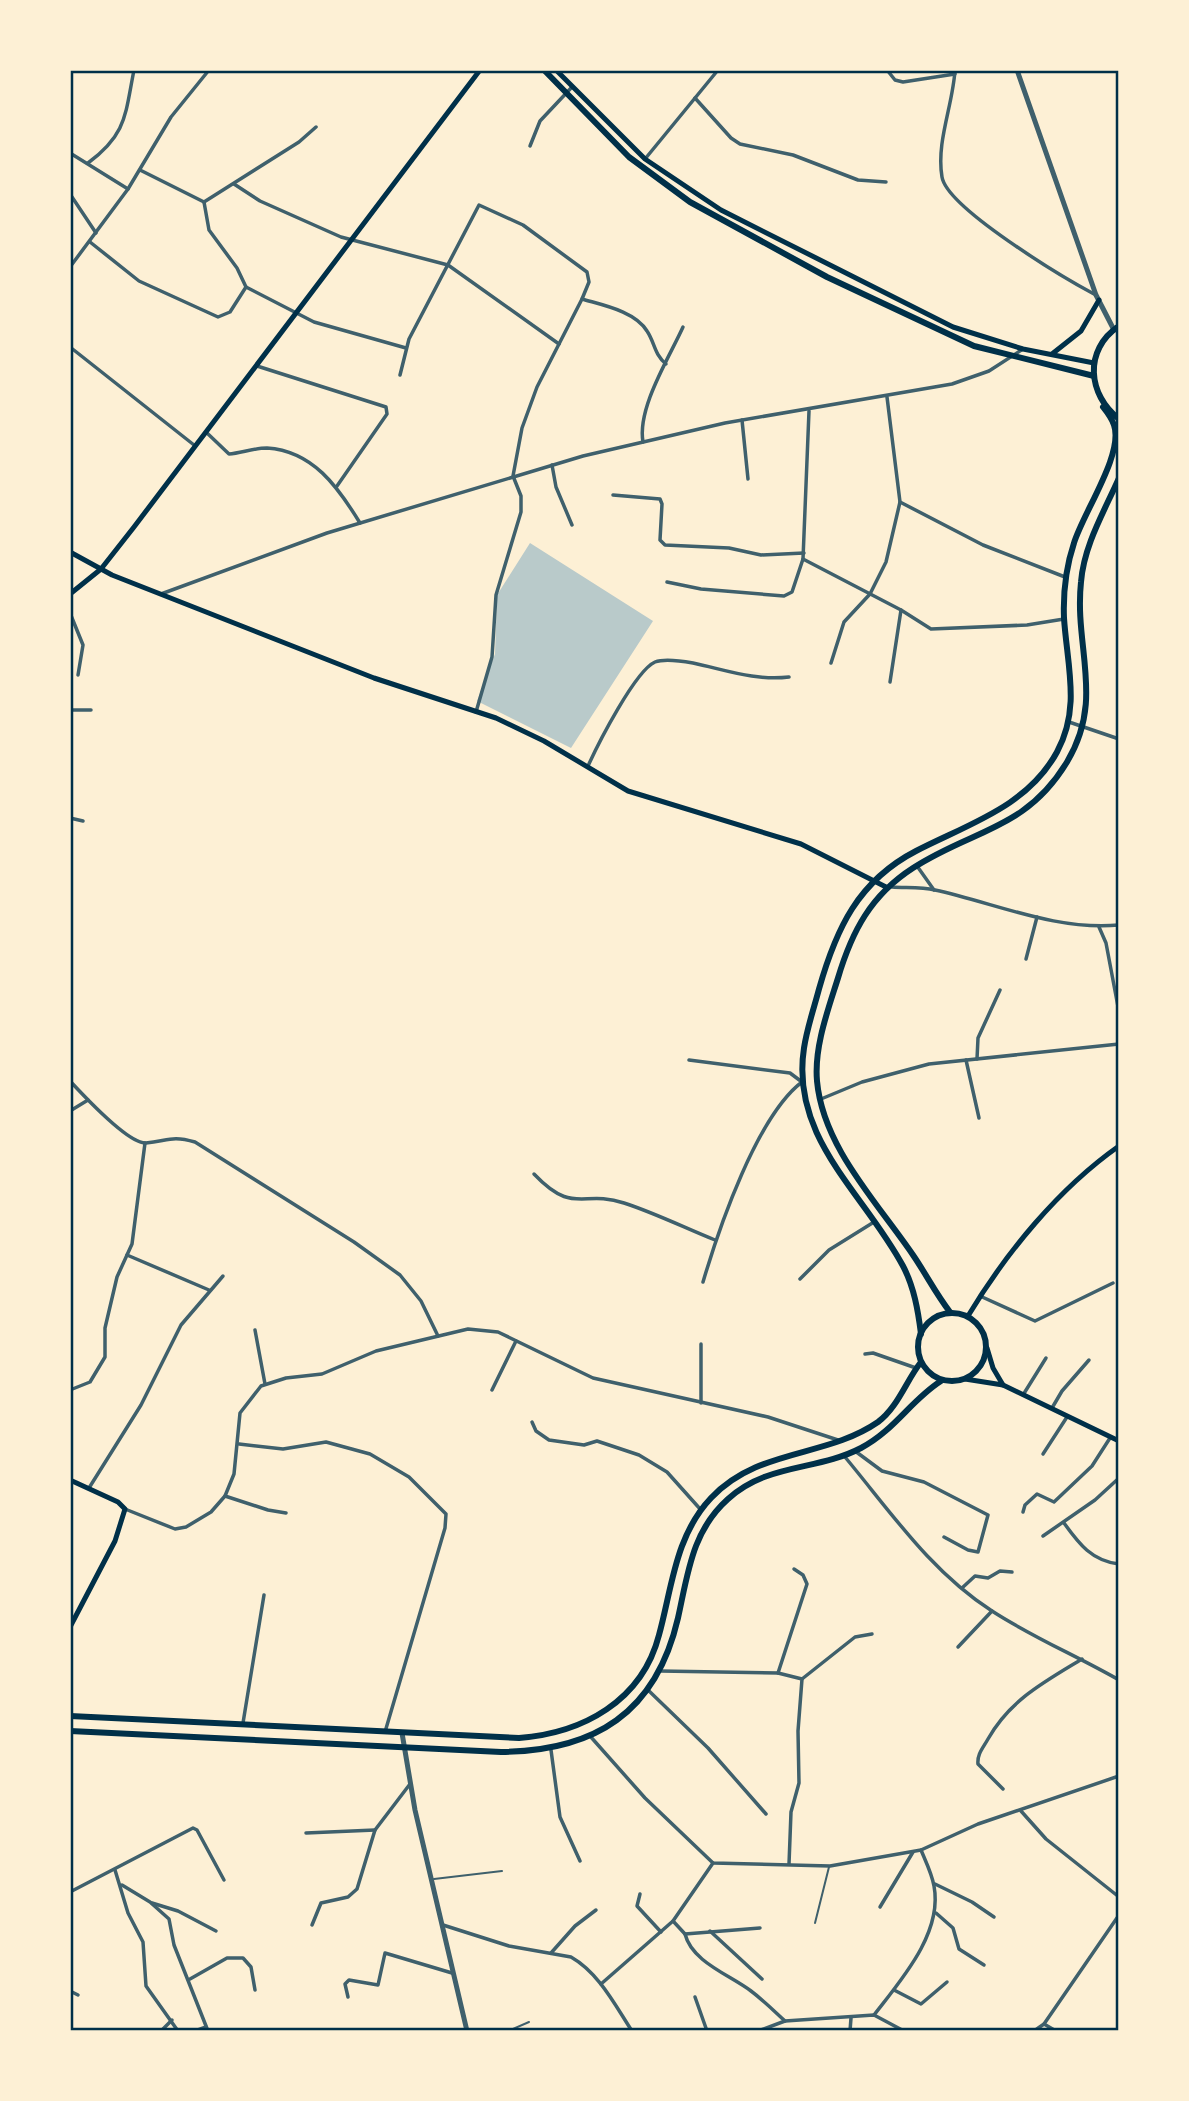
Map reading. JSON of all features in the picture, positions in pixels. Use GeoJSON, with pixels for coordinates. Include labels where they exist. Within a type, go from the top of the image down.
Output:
{"type":"FeatureCollection","features":[{"type":"Feature","properties":{"kind":"main road"},"geometry":{"type":"LineString","coordinates":[[70,594],[101,569],[197,447],[480,70]]}},
{"type":"Feature","properties":{"kind":"main road"},"geometry":{"type":"LineString","coordinates":[[544,70],[629,158],[690,202],[827,277],[975,346],[1094,376]]}},
{"type":"Feature","properties":{"kind":"main road"},"geometry":{"type":"LineString","coordinates":[[556,70],[645,159],[722,211],[908,305],[974,335],[1023,349],[1094,363]]}},
{"type":"Feature","properties":{"kind":"main road"},"geometry":{"type":"LineString","coordinates":[[1052,354],[1081,331],[1097,297]]}},
{"type":"Feature","properties":{"kind":"main road"},"geometry":{"type":"LineString","coordinates":[[70,1716],[531,1737],[572,1729],[609,1709],[628,1691],[651,1657],[675,1564],[689,1528],[701,1510],[732,1479],[755,1466],[840,1441],[866,1429],[888,1413],[919,1365],[921,1334],[917,1305],[908,1276],[820,1142],[807,1112],[802,1082],[808,1029],[830,952],[848,911],[875,879],[914,852],[987,817],[1023,794],[1050,764],[1069,722],[1072,690],[1064,619],[1065,577],[1081,521],[1115,448],[1114,425],[1103,407],[1094,376],[1094,363],[1104,339],[1116,328]]}},
{"type":"Feature","properties":{"kind":"main road"},"geometry":{"type":"LineString","coordinates":[[1103,407],[1119,419]]}},
{"type":"Feature","properties":{"kind":"main road"},"geometry":{"type":"LineString","coordinates":[[950,1312],[833,1137],[820,1100],[818,1058],[844,957],[859,921],[886,887],[916,866],[1020,816],[1058,777],[1083,727],[1088,682],[1080,621],[1082,569],[1091,541],[1119,478]]}},
{"type":"Feature","properties":{"kind":"main road"},"geometry":{"type":"LineString","coordinates":[[70,552],[101,569],[161,594],[399,688],[476,712],[530,733],[636,794],[801,844],[875,879],[886,887]]}},
{"type":"Feature","properties":{"kind":"main road"},"geometry":{"type":"LineString","coordinates":[[968,1316],[980,1296],[1060,1196],[1119,1146]]}},
{"type":"Feature","properties":{"kind":"main road"},"geometry":{"type":"LineString","coordinates":[[921,1334],[932,1319],[950,1312],[968,1316],[982,1330],[993,1368],[1003,1385]]}},
{"type":"Feature","properties":{"kind":"main road"},"geometry":{"type":"LineString","coordinates":[[965,1379],[979,1367],[986,1348]]}},
{"type":"Feature","properties":{"kind":"main road"},"geometry":{"type":"LineString","coordinates":[[919,1365],[941,1381]]}},
{"type":"Feature","properties":{"kind":"main road"},"geometry":{"type":"LineString","coordinates":[[70,1731],[403,1745],[501,1752],[551,1750],[590,1736],[621,1715],[648,1689],[660,1671],[674,1632],[692,1551],[709,1520],[728,1499],[757,1479],[773,1472],[855,1451],[891,1428],[922,1393],[941,1381],[965,1379],[1003,1385],[1119,1441]]}},
{"type":"Feature","properties":{"kind":"main road"},"geometry":{"type":"LineString","coordinates":[[70,1480],[118,1502],[125,1509],[115,1541],[70,1627]]}},
{"type":"Feature","properties":{"kind":"street"},"geometry":{"type":"LineString","coordinates":[[88,163],[109,147],[118,134],[134,70]]}},
{"type":"Feature","properties":{"kind":"street"},"geometry":{"type":"LineString","coordinates":[[645,159],[718,70]]}},
{"type":"Feature","properties":{"kind":"street"},"geometry":{"type":"LineString","coordinates":[[887,70],[895,80],[903,82],[955,72],[944,137],[942,174],[945,185],[990,229],[1097,297]]}},
{"type":"Feature","properties":{"kind":"street"},"geometry":{"type":"LineString","coordinates":[[1017,70],[1097,297],[1116,328]]}},
{"type":"Feature","properties":{"kind":"street"},"geometry":{"type":"LineString","coordinates":[[70,267],[128,189],[167,123],[208,71]]}},
{"type":"Feature","properties":{"kind":"street"},"geometry":{"type":"LineString","coordinates":[[530,146],[540,121],[572,87]]}},
{"type":"Feature","properties":{"kind":"street"},"geometry":{"type":"LineString","coordinates":[[695,98],[731,138],[740,144],[793,155],[858,180],[886,182]]}},
{"type":"Feature","properties":{"kind":"street"},"geometry":{"type":"LineString","coordinates":[[204,202],[299,142],[316,127]]}},
{"type":"Feature","properties":{"kind":"street"},"geometry":{"type":"LineString","coordinates":[[70,153],[128,189]]}},
{"type":"Feature","properties":{"kind":"street"},"geometry":{"type":"LineString","coordinates":[[140,170],[204,202]]}},
{"type":"Feature","properties":{"kind":"street"},"geometry":{"type":"LineString","coordinates":[[234,184],[260,201],[352,241],[448,265],[559,344]]}},
{"type":"Feature","properties":{"kind":"street"},"geometry":{"type":"LineString","coordinates":[[70,194],[96,233]]}},
{"type":"Feature","properties":{"kind":"street"},"geometry":{"type":"LineString","coordinates":[[204,202],[209,230],[237,268],[246,288],[296,315],[339,331],[406,348]]}},
{"type":"Feature","properties":{"kind":"street"},"geometry":{"type":"LineString","coordinates":[[400,375],[406,348],[482,204],[523,225],[585,270],[589,278],[582,299],[525,415],[513,476],[521,496],[521,512],[496,595],[492,657],[476,712]]}},
{"type":"Feature","properties":{"kind":"street"},"geometry":{"type":"LineString","coordinates":[[89,242],[139,281],[218,317],[230,312],[246,288]]}},
{"type":"Feature","properties":{"kind":"street"},"geometry":{"type":"LineString","coordinates":[[582,299],[614,309],[644,326],[657,357],[666,364]]}},
{"type":"Feature","properties":{"kind":"street"},"geometry":{"type":"LineString","coordinates":[[643,442],[643,419],[683,327]]}},
{"type":"Feature","properties":{"kind":"street"},"geometry":{"type":"LineString","coordinates":[[70,347],[197,447]]}},
{"type":"Feature","properties":{"kind":"street"},"geometry":{"type":"LineString","coordinates":[[161,594],[251,559],[513,476],[643,442],[742,420],[809,411],[973,378],[1023,349]]}},
{"type":"Feature","properties":{"kind":"street"},"geometry":{"type":"LineString","coordinates":[[257,366],[386,407],[387,414],[338,486]]}},
{"type":"Feature","properties":{"kind":"street"},"geometry":{"type":"LineString","coordinates":[[831,663],[845,622],[870,594],[886,562],[900,502],[887,396]]}},
{"type":"Feature","properties":{"kind":"street"},"geometry":{"type":"LineString","coordinates":[[667,582],[724,592],[788,596],[794,589],[804,556],[809,411]]}},
{"type":"Feature","properties":{"kind":"street"},"geometry":{"type":"LineString","coordinates":[[742,420],[748,479]]}},
{"type":"Feature","properties":{"kind":"street"},"geometry":{"type":"LineString","coordinates":[[207,433],[229,454],[268,448],[301,457],[338,486],[360,523]]}},
{"type":"Feature","properties":{"kind":"street"},"geometry":{"type":"LineString","coordinates":[[552,465],[556,487],[572,525]]}},
{"type":"Feature","properties":{"kind":"street"},"geometry":{"type":"LineString","coordinates":[[612,495],[660,499],[660,540],[665,545],[729,548],[761,555],[804,556],[926,626],[939,630],[1027,625],[1064,619]]}},
{"type":"Feature","properties":{"kind":"street"},"geometry":{"type":"LineString","coordinates":[[900,502],[984,545],[1065,577]]}},
{"type":"Feature","properties":{"kind":"street"},"geometry":{"type":"LineString","coordinates":[[890,682],[901,610]]}},
{"type":"Feature","properties":{"kind":"street"},"geometry":{"type":"LineString","coordinates":[[70,612],[83,645],[78,675]]}},
{"type":"Feature","properties":{"kind":"street"},"geometry":{"type":"LineString","coordinates":[[587,768],[640,674],[658,661],[693,663],[725,672],[771,679],[789,677]]}},
{"type":"Feature","properties":{"kind":"street"},"geometry":{"type":"LineString","coordinates":[[70,709],[91,710]]}},
{"type":"Feature","properties":{"kind":"street"},"geometry":{"type":"LineString","coordinates":[[1069,722],[1119,739]]}},
{"type":"Feature","properties":{"kind":"street"},"geometry":{"type":"LineString","coordinates":[[70,818],[83,821]]}},
{"type":"Feature","properties":{"kind":"street"},"geometry":{"type":"LineString","coordinates":[[916,866],[934,890]]}},
{"type":"Feature","properties":{"kind":"street"},"geometry":{"type":"LineString","coordinates":[[886,887],[934,890],[1037,916],[1099,927],[1119,925]]}},
{"type":"Feature","properties":{"kind":"street"},"geometry":{"type":"LineString","coordinates":[[1026,959],[1037,916]]}},
{"type":"Feature","properties":{"kind":"street"},"geometry":{"type":"LineString","coordinates":[[1099,927],[1106,943],[1119,1012]]}},
{"type":"Feature","properties":{"kind":"street"},"geometry":{"type":"LineString","coordinates":[[977,1059],[978,1038],[1000,990]]}},
{"type":"Feature","properties":{"kind":"street"},"geometry":{"type":"LineString","coordinates":[[820,1100],[837,1090],[912,1067],[1119,1044]]}},
{"type":"Feature","properties":{"kind":"street"},"geometry":{"type":"LineString","coordinates":[[689,1060],[790,1073],[802,1082],[779,1106],[761,1137],[715,1240],[703,1282]]}},
{"type":"Feature","properties":{"kind":"street"},"geometry":{"type":"LineString","coordinates":[[966,1060],[979,1118]]}},
{"type":"Feature","properties":{"kind":"street"},"geometry":{"type":"LineString","coordinates":[[70,1081],[131,1137],[145,1143],[174,1137],[195,1142],[354,1242],[409,1283],[438,1336]]}},
{"type":"Feature","properties":{"kind":"street"},"geometry":{"type":"LineString","coordinates":[[70,1111],[88,1100]]}},
{"type":"Feature","properties":{"kind":"street"},"geometry":{"type":"LineString","coordinates":[[70,1390],[90,1382],[103,1364],[109,1306],[134,1231],[145,1143]]}},
{"type":"Feature","properties":{"kind":"street"},"geometry":{"type":"LineString","coordinates":[[534,1174],[544,1184],[569,1199],[599,1198],[622,1202],[715,1240]]}},
{"type":"Feature","properties":{"kind":"street"},"geometry":{"type":"LineString","coordinates":[[800,1279],[829,1250],[874,1222]]}},
{"type":"Feature","properties":{"kind":"street"},"geometry":{"type":"LineString","coordinates":[[127,1255],[210,1290]]}},
{"type":"Feature","properties":{"kind":"street"},"geometry":{"type":"LineString","coordinates":[[89,1489],[141,1405],[181,1325],[223,1276]]}},
{"type":"Feature","properties":{"kind":"street"},"geometry":{"type":"LineString","coordinates":[[980,1296],[1035,1321],[1113,1283]]}},
{"type":"Feature","properties":{"kind":"street"},"geometry":{"type":"LineString","coordinates":[[125,1509],[178,1529],[211,1511],[225,1496],[234,1474],[240,1412],[256,1390],[265,1384],[322,1374],[367,1354],[468,1329],[487,1330],[516,1341],[593,1378],[768,1417],[840,1441]]}},
{"type":"Feature","properties":{"kind":"street"},"geometry":{"type":"LineString","coordinates":[[255,1330],[265,1384]]}},
{"type":"Feature","properties":{"kind":"street"},"geometry":{"type":"LineString","coordinates":[[492,1390],[516,1341]]}},
{"type":"Feature","properties":{"kind":"street"},"geometry":{"type":"LineString","coordinates":[[701,1344],[701,1403]]}},
{"type":"Feature","properties":{"kind":"street"},"geometry":{"type":"LineString","coordinates":[[865,1354],[873,1353],[919,1365]]}},
{"type":"Feature","properties":{"kind":"street"},"geometry":{"type":"LineString","coordinates":[[1023,1396],[1046,1358]]}},
{"type":"Feature","properties":{"kind":"street"},"geometry":{"type":"LineString","coordinates":[[1051,1409],[1062,1391],[1090,1360]]}},
{"type":"Feature","properties":{"kind":"street"},"geometry":{"type":"LineString","coordinates":[[1043,1454],[1067,1417]]}},
{"type":"Feature","properties":{"kind":"street"},"geometry":{"type":"LineString","coordinates":[[532,1422],[536,1431],[549,1440],[584,1445],[602,1442],[639,1455],[667,1472],[701,1510]]}},
{"type":"Feature","properties":{"kind":"street"},"geometry":{"type":"LineString","coordinates":[[1023,1512],[1037,1494],[1054,1502],[1092,1466],[1110,1438]]}},
{"type":"Feature","properties":{"kind":"street"},"geometry":{"type":"LineString","coordinates":[[239,1444],[283,1449],[326,1441],[370,1454],[409,1477],[446,1514],[445,1528],[385,1731]]}},
{"type":"Feature","properties":{"kind":"street"},"geometry":{"type":"LineString","coordinates":[[855,1451],[882,1471],[924,1482],[988,1515],[978,1552],[944,1537]]}},
{"type":"Feature","properties":{"kind":"street"},"geometry":{"type":"LineString","coordinates":[[844,1455],[895,1521],[962,1588],[992,1611],[1119,1680]]}},
{"type":"Feature","properties":{"kind":"street"},"geometry":{"type":"LineString","coordinates":[[1043,1536],[1095,1500],[1119,1478]]}},
{"type":"Feature","properties":{"kind":"street"},"geometry":{"type":"LineString","coordinates":[[225,1496],[286,1513]]}},
{"type":"Feature","properties":{"kind":"street"},"geometry":{"type":"LineString","coordinates":[[1064,1523],[1088,1552],[1107,1563],[1119,1564]]}},
{"type":"Feature","properties":{"kind":"street"},"geometry":{"type":"LineString","coordinates":[[778,1673],[807,1584],[803,1575],[794,1569]]}},
{"type":"Feature","properties":{"kind":"street"},"geometry":{"type":"LineString","coordinates":[[962,1588],[975,1576],[989,1578],[1000,1572],[1012,1572]]}},
{"type":"Feature","properties":{"kind":"street"},"geometry":{"type":"LineString","coordinates":[[243,1725],[264,1595]]}},
{"type":"Feature","properties":{"kind":"street"},"geometry":{"type":"LineString","coordinates":[[958,1647],[992,1611]]}},
{"type":"Feature","properties":{"kind":"street"},"geometry":{"type":"LineString","coordinates":[[789,1864],[791,1812],[799,1783],[798,1731],[803,1681],[856,1637],[872,1634]]}},
{"type":"Feature","properties":{"kind":"street"},"geometry":{"type":"LineString","coordinates":[[1003,1789],[983,1770],[978,1757],[997,1722],[1024,1695],[1082,1659]]}},
{"type":"Feature","properties":{"kind":"street"},"geometry":{"type":"LineString","coordinates":[[660,1671],[778,1673],[803,1681]]}},
{"type":"Feature","properties":{"kind":"street"},"geometry":{"type":"LineString","coordinates":[[648,1689],[709,1748],[766,1814]]}},
{"type":"Feature","properties":{"kind":"street"},"geometry":{"type":"LineString","coordinates":[[402,1733],[410,1784],[467,2031]]}},
{"type":"Feature","properties":{"kind":"street"},"geometry":{"type":"LineString","coordinates":[[590,1736],[645,1798],[713,1863],[830,1866],[913,1852],[978,1824],[1119,1776]]}},
{"type":"Feature","properties":{"kind":"street"},"geometry":{"type":"LineString","coordinates":[[551,1750],[560,1817],[580,1861]]}},
{"type":"Feature","properties":{"kind":"street"},"geometry":{"type":"LineString","coordinates":[[312,1925],[321,1903],[348,1897],[357,1889],[375,1830],[410,1784]]}},
{"type":"Feature","properties":{"kind":"street"},"geometry":{"type":"LineString","coordinates":[[1021,1811],[1046,1839],[1119,1897]]}},
{"type":"Feature","properties":{"kind":"street"},"geometry":{"type":"LineString","coordinates":[[70,1892],[195,1829],[224,1880]]}},
{"type":"Feature","properties":{"kind":"street"},"geometry":{"type":"LineString","coordinates":[[306,1832],[375,1830]]}},
{"type":"Feature","properties":{"kind":"street"},"geometry":{"type":"LineString","coordinates":[[874,2015],[928,1935],[935,1913],[934,1884],[921,1850]]}},
{"type":"Feature","properties":{"kind":"street"},"geometry":{"type":"LineString","coordinates":[[880,1907],[913,1852]]}},
{"type":"Feature","properties":{"kind":"street"},"geometry":{"type":"LineString","coordinates":[[601,1984],[629,1961],[640,1947],[673,1921],[713,1863]]}},
{"type":"Feature","properties":{"kind":"street"},"geometry":{"type":"LineString","coordinates":[[115,1870],[122,1885],[128,1913],[143,1942],[146,1986],[178,2031]]}},
{"type":"Feature","properties":{"kind":"street"},"geometry":{"type":"LineString","coordinates":[[934,1884],[972,1902],[993,1917]]}},
{"type":"Feature","properties":{"kind":"street"},"geometry":{"type":"LineString","coordinates":[[122,1885],[150,1902],[169,1919],[174,1945],[190,1979],[207,2029],[195,2031]]}},
{"type":"Feature","properties":{"kind":"street"},"geometry":{"type":"LineString","coordinates":[[640,1894],[636,1906],[662,1932]]}},
{"type":"Feature","properties":{"kind":"street"},"geometry":{"type":"LineString","coordinates":[[150,1902],[178,1911],[216,1931]]}},
{"type":"Feature","properties":{"kind":"street"},"geometry":{"type":"LineString","coordinates":[[551,1953],[575,1926],[596,1910]]}},
{"type":"Feature","properties":{"kind":"street"},"geometry":{"type":"LineString","coordinates":[[935,1913],[953,1928],[959,1949],[984,1965]]}},
{"type":"Feature","properties":{"kind":"street"},"geometry":{"type":"LineString","coordinates":[[1034,2031],[1044,2024],[1119,1915]]}},
{"type":"Feature","properties":{"kind":"street"},"geometry":{"type":"LineString","coordinates":[[673,1921],[685,1934],[689,1945],[713,1967],[755,1994],[785,2021]]}},
{"type":"Feature","properties":{"kind":"street"},"geometry":{"type":"LineString","coordinates":[[443,1924],[509,1946],[551,1953],[578,1962],[601,1984],[632,2031]]}},
{"type":"Feature","properties":{"kind":"street"},"geometry":{"type":"LineString","coordinates":[[685,1934],[760,1928]]}},
{"type":"Feature","properties":{"kind":"street"},"geometry":{"type":"LineString","coordinates":[[710,1931],[762,1979]]}},
{"type":"Feature","properties":{"kind":"street"},"geometry":{"type":"LineString","coordinates":[[348,1997],[345,1984],[349,1980],[378,1984],[385,1953],[452,1973]]}},
{"type":"Feature","properties":{"kind":"street"},"geometry":{"type":"LineString","coordinates":[[190,1979],[227,1958],[243,1958],[251,1967],[255,1990]]}},
{"type":"Feature","properties":{"kind":"street"},"geometry":{"type":"LineString","coordinates":[[893,1990],[921,2004],[930,2000],[947,1982]]}},
{"type":"Feature","properties":{"kind":"street"},"geometry":{"type":"LineString","coordinates":[[70,1991],[78,1995]]}},
{"type":"Feature","properties":{"kind":"street"},"geometry":{"type":"LineString","coordinates":[[695,1997],[707,2031]]}},
{"type":"Feature","properties":{"kind":"street"},"geometry":{"type":"LineString","coordinates":[[758,2031],[785,2021],[874,2015],[904,2031]]}},
{"type":"Feature","properties":{"kind":"street"},"geometry":{"type":"LineString","coordinates":[[850,2031],[851,2018]]}},
{"type":"Feature","properties":{"kind":"street"},"geometry":{"type":"LineString","coordinates":[[161,2031],[172,2021]]}},
{"type":"Feature","properties":{"kind":"street"},"geometry":{"type":"LineString","coordinates":[[1044,2024],[1056,2031]]}},
{"type":"Feature","properties":{"kind":"street"},"geometry":{"type":"LineString","coordinates":[[772,2025],[772,2031]]}},
{"type":"Feature","properties":{"kind":"lane"},"geometry":{"type":"LineString","coordinates":[[815,1923],[830,1866]]}},
{"type":"Feature","properties":{"kind":"lane"},"geometry":{"type":"LineString","coordinates":[[431,1880],[502,1871]]}},
{"type":"Feature","properties":{"kind":"lane"},"geometry":{"type":"LineString","coordinates":[[508,2031],[529,2022]]}},
{"type":"Feature","properties":{"kind":"shaded area"},"geometry":{"type":"Polygon","coordinates":[[[530,543],[653,621],[571,748],[477,701],[495,654],[497,595],[530,543]]]}}]}
